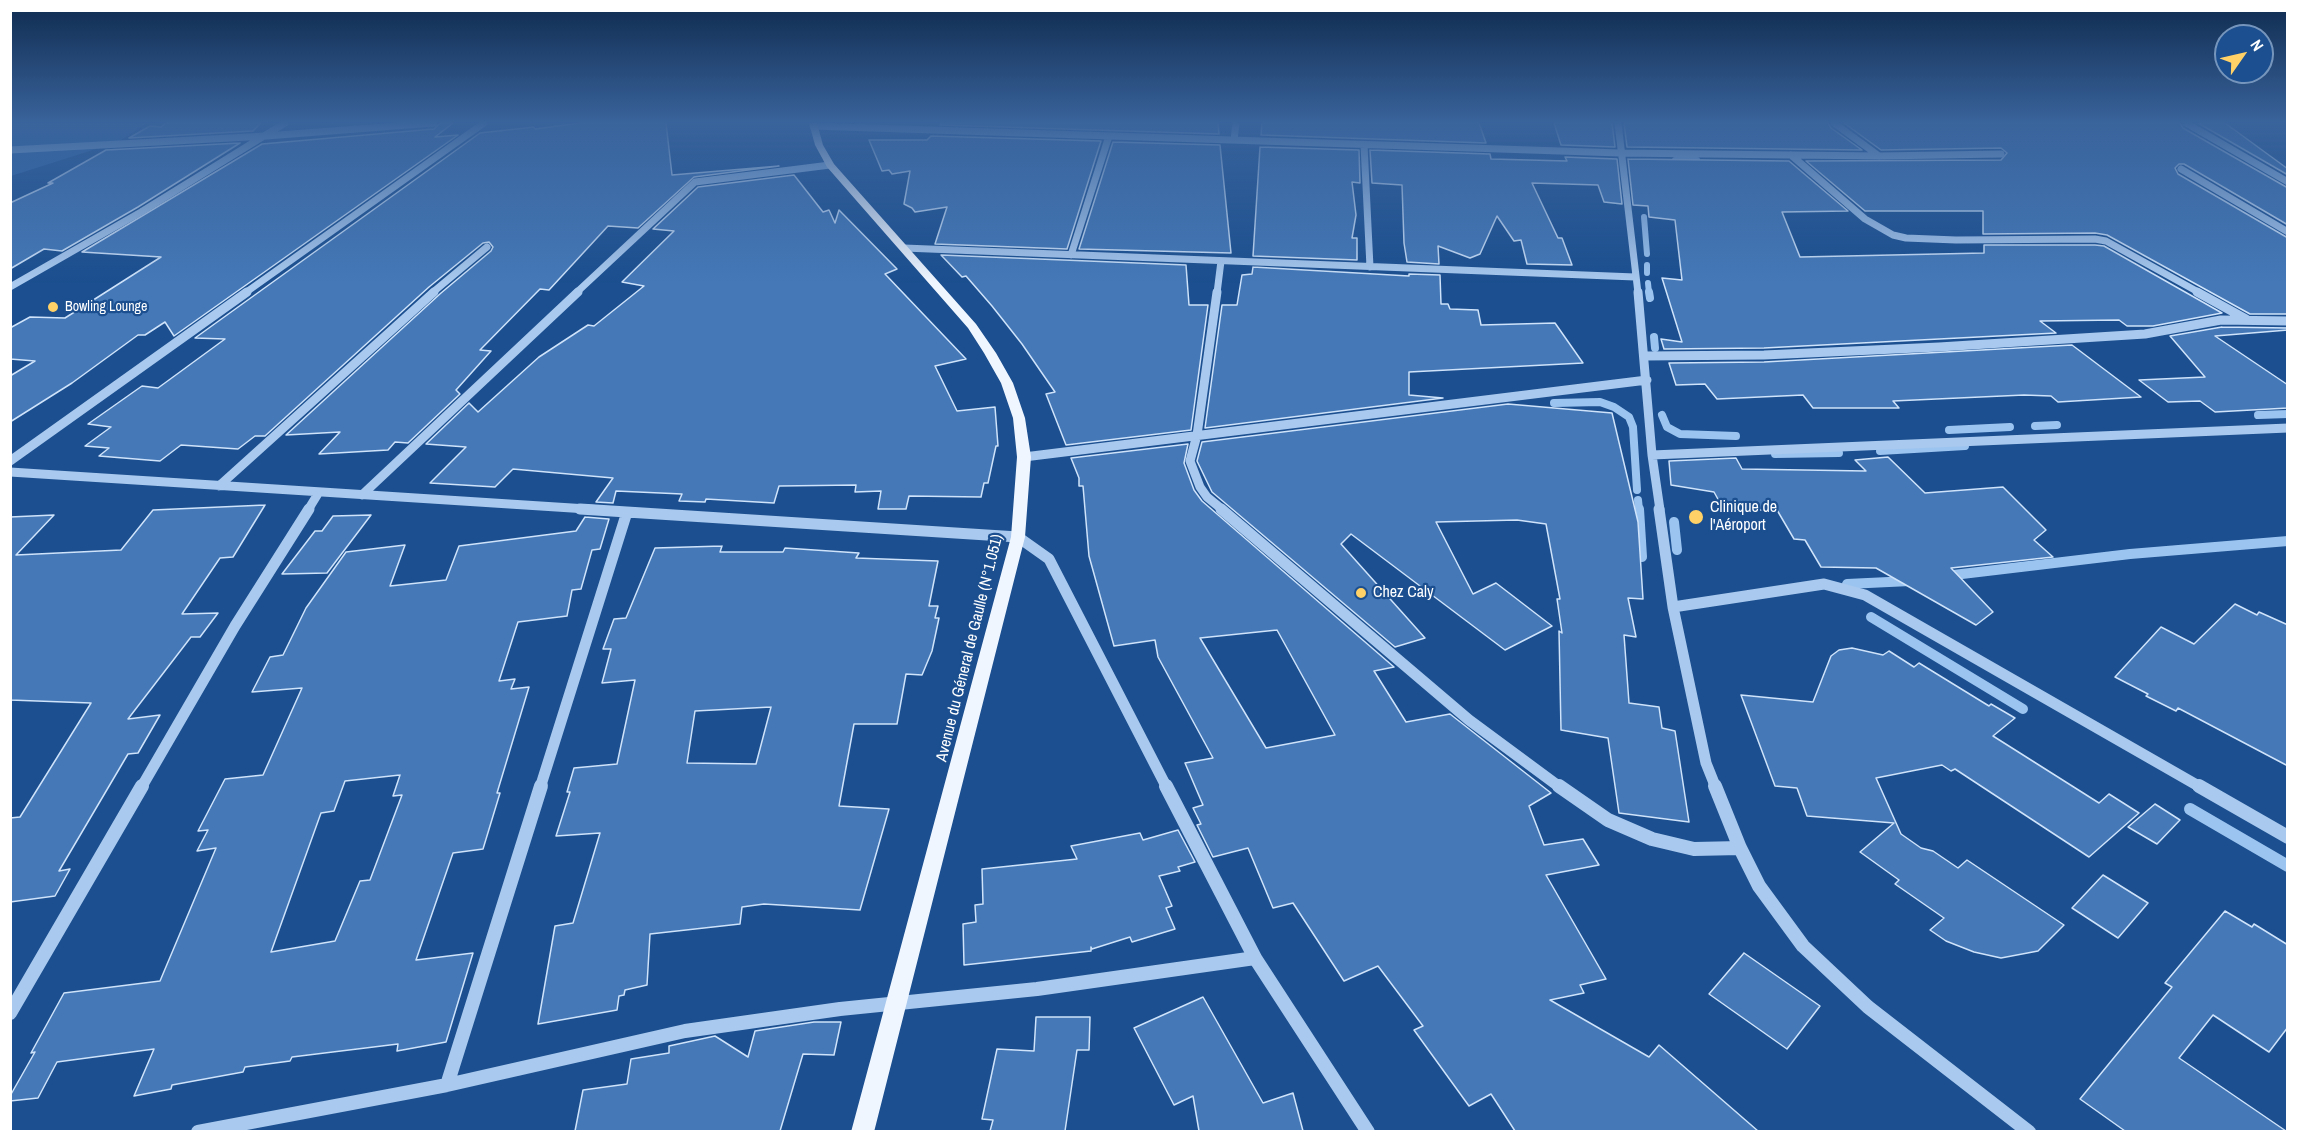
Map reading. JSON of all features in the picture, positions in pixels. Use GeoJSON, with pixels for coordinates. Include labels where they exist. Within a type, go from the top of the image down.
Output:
{"type":"FeatureCollection","features":[{"type":"Feature","properties":{"kind":"main road","name":"Avenue du Géneral de Gaulle (N°1.051)"},"geometry":{"type":"LineString","coordinates":[[840,176],[972,326],[1002,373],[1019,418],[1024,457],[1018,537],[862,1131]]}},
{"type":"Feature","properties":{"kind":"street"},"geometry":{"type":"LineString","coordinates":[[10,287],[200,176]]}},
{"type":"Feature","properties":{"kind":"street"},"geometry":{"type":"LineString","coordinates":[[10,461],[409,176]]}},
{"type":"Feature","properties":{"kind":"street"},"geometry":{"type":"LineString","coordinates":[[362,495],[690,185],[704,179],[728,176]]}},
{"type":"Feature","properties":{"kind":"street"},"geometry":{"type":"LineString","coordinates":[[1071,255],[1096,176]]}},
{"type":"Feature","properties":{"kind":"street"},"geometry":{"type":"LineString","coordinates":[[1366,176],[1370,267]]}},
{"type":"Feature","properties":{"kind":"street"},"geometry":{"type":"LineString","coordinates":[[1623,176],[1645,356],[1652,455],[1674,607],[1706,763],[1740,848],[1759,886],[1803,946],[1868,1007],[2029,1131]]}},
{"type":"Feature","properties":{"kind":"street"},"geometry":{"type":"LineString","coordinates":[[1816,176],[1865,219],[1893,235],[1906,238],[1956,240],[2095,239],[2106,241],[2247,319]]}},
{"type":"Feature","properties":{"kind":"street"},"geometry":{"type":"LineString","coordinates":[[2193,176],[2288,232]]}},
{"type":"Feature","properties":{"kind":"street"},"geometry":{"type":"LineString","coordinates":[[219,486],[393,327],[487,247]]}},
{"type":"Feature","properties":{"kind":"street"},"geometry":{"type":"LineString","coordinates":[[904,248],[1635,277]]}},
{"type":"Feature","properties":{"kind":"street"},"geometry":{"type":"LineString","coordinates":[[1221,261],[1197,435],[1190,461],[1200,487],[1207,497],[1488,736],[1608,820],[1652,839],[1694,849],[1740,848]]}},
{"type":"Feature","properties":{"kind":"street"},"geometry":{"type":"LineString","coordinates":[[1645,356],[1764,355],[2145,334],[2199,323],[2247,319],[2288,321]]}},
{"type":"Feature","properties":{"kind":"street"},"geometry":{"type":"LineString","coordinates":[[1024,457],[1647,380]]}},
{"type":"Feature","properties":{"kind":"street"},"geometry":{"type":"LineString","coordinates":[[1652,455],[2288,428]]}},
{"type":"Feature","properties":{"kind":"street"},"geometry":{"type":"LineString","coordinates":[[10,472],[1018,537],[1049,559],[1255,958],[1368,1131]]}},
{"type":"Feature","properties":{"kind":"street"},"geometry":{"type":"LineString","coordinates":[[10,1013],[235,626],[319,492]]}},
{"type":"Feature","properties":{"kind":"street"},"geometry":{"type":"LineString","coordinates":[[447,1085],[627,512]]}},
{"type":"Feature","properties":{"kind":"street"},"geometry":{"type":"LineString","coordinates":[[1674,607],[1824,584],[1865,595],[2288,837]]}},
{"type":"Feature","properties":{"kind":"street"},"geometry":{"type":"LineString","coordinates":[[198,1131],[447,1085],[685,1031],[784,1016],[1037,989],[1255,958]]}},
{"type":"Feature","properties":{"kind":"building"},"geometry":{"type":"Polygon","coordinates":[[[60,176],[187,176],[62,251],[44,249],[10,269],[10,203],[53,183],[48,183],[60,176]]]}},
{"type":"Feature","properties":{"kind":"building"},"geometry":{"type":"Polygon","coordinates":[[[208,176],[400,176],[174,336],[165,322],[145,335],[138,335],[72,383],[10,422],[10,376],[35,361],[10,359],[10,328],[30,317],[65,318],[161,257],[82,252],[208,176]]]}},
{"type":"Feature","properties":{"kind":"building"},"geometry":{"type":"Polygon","coordinates":[[[420,176],[699,176],[694,177],[638,228],[608,226],[549,290],[540,289],[480,350],[491,351],[456,390],[460,394],[408,443],[395,442],[388,450],[319,454],[340,432],[286,435],[441,293],[491,251],[493,247],[489,242],[483,243],[429,287],[265,436],[255,436],[238,449],[181,445],[160,461],[99,456],[109,448],[85,446],[111,427],[88,424],[142,386],[158,388],[225,339],[195,338],[420,176]]]}},
{"type":"Feature","properties":{"kind":"building"},"geometry":{"type":"Polygon","coordinates":[[[795,176],[823,212],[829,210],[835,223],[839,210],[897,269],[885,274],[966,359],[935,366],[957,411],[995,407],[998,446],[996,446],[988,483],[984,483],[981,497],[909,496],[906,509],[878,509],[881,491],[855,492],[856,485],[779,486],[774,503],[706,499],[705,502],[679,501],[682,494],[616,491],[613,503],[596,502],[613,478],[513,469],[495,487],[430,483],[466,447],[426,444],[469,403],[478,412],[539,357],[588,325],[594,326],[644,286],[622,282],[674,231],[653,229],[698,187],[795,176]]]}},
{"type":"Feature","properties":{"kind":"building"},"geometry":{"type":"Polygon","coordinates":[[[909,176],[1090,176],[1067,249],[935,244],[947,207],[915,212],[904,204],[909,176]]]}},
{"type":"Feature","properties":{"kind":"building"},"geometry":{"type":"Polygon","coordinates":[[[1102,176],[1223,176],[1231,253],[1079,249],[1102,176]]]}},
{"type":"Feature","properties":{"kind":"building"},"geometry":{"type":"Polygon","coordinates":[[[1258,176],[1360,176],[1360,183],[1352,182],[1356,215],[1352,238],[1357,238],[1357,260],[1253,256],[1258,176]]]}},
{"type":"Feature","properties":{"kind":"building"},"geometry":{"type":"Polygon","coordinates":[[[1372,176],[1619,176],[1622,204],[1604,202],[1598,185],[1532,183],[1558,238],[1562,238],[1572,265],[1527,264],[1521,240],[1514,241],[1497,216],[1480,254],[1470,258],[1438,246],[1439,264],[1407,262],[1402,185],[1372,183],[1372,176]]]}},
{"type":"Feature","properties":{"kind":"building"},"geometry":{"type":"Polygon","coordinates":[[[1630,176],[1807,176],[1848,211],[1782,212],[1800,257],[1984,253],[1984,245],[2104,246],[2222,313],[2153,326],[2127,326],[2119,320],[2040,321],[2056,333],[1764,348],[1664,349],[1661,339],[1682,342],[1662,278],[1682,280],[1675,220],[1649,217],[1648,206],[1633,205],[1630,176]]]}},
{"type":"Feature","properties":{"kind":"building"},"geometry":{"type":"Polygon","coordinates":[[[1824,176],[2182,176],[2288,238],[2288,314],[2250,314],[2107,235],[2095,233],[1983,234],[1983,211],[1865,211],[1824,176]]]}},
{"type":"Feature","properties":{"kind":"building"},"geometry":{"type":"Polygon","coordinates":[[[2205,176],[2268,176],[2288,188],[2288,225],[2205,176]]]}},
{"type":"Feature","properties":{"kind":"building"},"geometry":{"type":"Polygon","coordinates":[[[941,255],[1186,265],[1189,305],[1208,305],[1191,430],[1066,445],[1046,394],[1055,392],[992,306],[966,276],[962,277],[941,255]]]}},
{"type":"Feature","properties":{"kind":"building"},"geometry":{"type":"Polygon","coordinates":[[[1253,267],[1409,276],[1409,274],[1440,275],[1441,304],[1448,304],[1450,309],[1478,310],[1481,325],[1555,323],[1583,363],[1409,372],[1409,395],[1443,398],[1205,428],[1222,305],[1237,305],[1242,275],[1252,274],[1253,267]]]}},
{"type":"Feature","properties":{"kind":"building"},"geometry":{"type":"Polygon","coordinates":[[[2222,327],[2288,328],[2288,330],[2215,336],[2288,385],[2288,408],[2215,412],[2200,401],[2168,402],[2139,380],[2205,377],[2170,336],[2222,327]]]}},
{"type":"Feature","properties":{"kind":"building"},"geometry":{"type":"Polygon","coordinates":[[[2072,345],[2141,397],[2058,402],[2051,396],[2024,395],[1893,401],[1899,408],[1813,408],[1803,395],[1717,399],[1705,384],[1676,385],[1669,363],[1764,362],[2072,345]]]}},
{"type":"Feature","properties":{"kind":"building"},"geometry":{"type":"Polygon","coordinates":[[[1508,404],[1612,413],[1638,522],[1643,599],[1628,598],[1636,637],[1624,635],[1629,703],[1659,707],[1662,728],[1675,731],[1689,822],[1619,813],[1608,738],[1561,730],[1559,631],[1562,633],[1557,599],[1560,599],[1546,524],[1517,520],[1436,522],[1473,594],[1496,583],[1552,626],[1505,650],[1351,534],[1341,544],[1425,638],[1395,647],[1212,492],[1197,461],[1202,442],[1508,404]]]}},
{"type":"Feature","properties":{"kind":"building"},"geometry":{"type":"Polygon","coordinates":[[[1188,444],[1184,463],[1194,490],[1202,501],[1394,667],[1374,671],[1406,722],[1450,714],[1551,793],[1529,806],[1544,845],[1583,839],[1599,865],[1546,875],[1606,979],[1580,985],[1584,993],[1550,1000],[1649,1057],[1659,1045],[1758,1131],[1515,1131],[1491,1094],[1469,1106],[1414,1030],[1423,1026],[1378,966],[1344,981],[1293,903],[1273,908],[1248,848],[1213,857],[1197,825],[1201,824],[1193,808],[1203,805],[1185,763],[1213,758],[1158,657],[1155,640],[1114,646],[1089,556],[1083,486],[1079,486],[1079,478],[1071,458],[1188,444]],[[1277,630],[1200,638],[1266,748],[1335,735],[1277,630]]]}},
{"type":"Feature","properties":{"kind":"building"},"geometry":{"type":"Polygon","coordinates":[[[1888,457],[1925,493],[2003,487],[2046,530],[2034,540],[2053,557],[1951,568],[1993,612],[1976,625],[1876,568],[1821,567],[1805,540],[1794,539],[1777,510],[1724,510],[1714,492],[1671,485],[1669,461],[1736,458],[1742,469],[1866,471],[1855,460],[1888,457]]]}},
{"type":"Feature","properties":{"kind":"building"},"geometry":{"type":"Polygon","coordinates":[[[265,505],[233,557],[220,558],[182,614],[218,613],[200,637],[191,637],[128,719],[160,715],[138,753],[128,754],[59,871],[70,869],[55,896],[10,902],[10,818],[20,817],[91,703],[10,700],[10,517],[54,515],[16,555],[121,550],[153,510],[265,505]]]}},
{"type":"Feature","properties":{"kind":"building"},"geometry":{"type":"Polygon","coordinates":[[[371,515],[327,573],[282,574],[315,531],[322,531],[333,516],[371,515]]]}},
{"type":"Feature","properties":{"kind":"building"},"geometry":{"type":"Polygon","coordinates":[[[585,517],[609,519],[600,549],[592,550],[581,589],[572,590],[567,616],[518,622],[499,681],[515,679],[511,689],[529,687],[497,793],[500,793],[483,849],[453,853],[416,960],[473,953],[446,1042],[397,1051],[398,1044],[292,1057],[290,1061],[245,1067],[243,1072],[172,1085],[171,1089],[134,1096],[154,1049],[57,1062],[38,1098],[10,1101],[10,1096],[35,1052],[31,1053],[64,993],[160,981],[216,848],[197,851],[208,830],[198,831],[225,779],[263,775],[302,688],[252,692],[270,657],[283,655],[306,608],[346,552],[405,545],[390,586],[446,580],[459,546],[576,531],[585,517]],[[400,775],[345,781],[334,811],[321,813],[271,952],[335,941],[360,881],[370,880],[402,795],[393,796],[400,775]]]}},
{"type":"Feature","properties":{"kind":"building"},"geometry":{"type":"Polygon","coordinates":[[[722,546],[720,552],[783,552],[785,548],[859,553],[856,558],[938,561],[929,606],[938,606],[935,618],[939,618],[932,651],[922,675],[906,674],[897,724],[854,724],[839,806],[889,809],[860,910],[764,904],[742,907],[740,924],[650,934],[647,985],[625,990],[624,995],[619,996],[617,1010],[538,1024],[555,926],[573,923],[600,833],[556,836],[570,792],[567,792],[574,768],[617,764],[635,680],[602,683],[611,649],[603,649],[614,619],[626,618],[655,548],[722,546]],[[771,707],[695,711],[687,763],[756,764],[771,707]]]}},
{"type":"Feature","properties":{"kind":"building"},"geometry":{"type":"Polygon","coordinates":[[[2235,604],[2257,615],[2259,612],[2288,625],[2288,766],[2178,708],[2176,711],[2146,696],[2148,694],[2115,677],[2161,627],[2194,644],[2235,604]]]}},
{"type":"Feature","properties":{"kind":"building"},"geometry":{"type":"Polygon","coordinates":[[[1852,648],[1883,655],[1889,651],[1914,667],[1919,663],[1989,706],[1991,704],[2015,718],[1993,736],[2099,803],[2109,794],[2139,813],[2089,857],[1955,769],[1951,771],[1942,765],[1876,778],[1901,834],[1958,868],[1967,860],[2064,925],[2038,951],[2001,958],[1974,952],[1946,941],[1930,930],[1944,918],[1895,884],[1899,880],[1860,852],[1894,823],[1807,816],[1797,788],[1775,786],[1741,695],[1813,702],[1831,656],[1839,650],[1852,648]]]}},
{"type":"Feature","properties":{"kind":"building"},"geometry":{"type":"Polygon","coordinates":[[[2155,804],[2180,820],[2157,844],[2128,827],[2155,804]]]}},
{"type":"Feature","properties":{"kind":"building"},"geometry":{"type":"Polygon","coordinates":[[[1178,830],[1195,862],[1178,867],[1180,871],[1159,876],[1172,906],[1166,908],[1175,929],[1132,942],[1130,937],[1092,949],[1091,947],[1091,951],[964,965],[963,924],[976,922],[975,905],[983,904],[982,869],[1077,859],[1071,846],[1140,833],[1143,840],[1178,830]]]}},
{"type":"Feature","properties":{"kind":"building"},"geometry":{"type":"Polygon","coordinates":[[[2103,875],[2148,903],[2118,938],[2072,908],[2103,875]]]}},
{"type":"Feature","properties":{"kind":"building"},"geometry":{"type":"Polygon","coordinates":[[[2225,911],[2252,927],[2254,924],[2288,945],[2288,1027],[2269,1052],[2213,1015],[2179,1058],[2286,1131],[2125,1131],[2080,1099],[2172,987],[2165,983],[2225,911]]]}},
{"type":"Feature","properties":{"kind":"building"},"geometry":{"type":"Polygon","coordinates":[[[1744,953],[1820,1006],[1787,1049],[1709,994],[1744,953]]]}},
{"type":"Feature","properties":{"kind":"building"},"geometry":{"type":"Polygon","coordinates":[[[1203,997],[1263,1103],[1293,1093],[1303,1131],[1199,1131],[1193,1096],[1174,1105],[1134,1028],[1203,997]]]}},
{"type":"Feature","properties":{"kind":"building"},"geometry":{"type":"Polygon","coordinates":[[[1036,1017],[1090,1017],[1089,1050],[1077,1050],[1065,1131],[990,1131],[993,1120],[982,1119],[997,1049],[1034,1051],[1036,1017]]]}},
{"type":"Feature","properties":{"kind":"building"},"geometry":{"type":"Polygon","coordinates":[[[814,1022],[841,1022],[834,1055],[803,1054],[780,1131],[575,1131],[583,1090],[627,1084],[631,1059],[669,1053],[669,1046],[715,1036],[748,1057],[755,1031],[814,1022]]]}},
{"type":"Feature","properties":{"kind":"waterway"},"geometry":{"type":"LineString","coordinates":[[1644,217],[1647,254]]}},
{"type":"Feature","properties":{"kind":"waterway"},"geometry":{"type":"LineString","coordinates":[[1647,265],[1647,273]]}},
{"type":"Feature","properties":{"kind":"waterway"},"geometry":{"type":"LineString","coordinates":[[1648,283],[1649,293]]}},
{"type":"Feature","properties":{"kind":"waterway"},"geometry":{"type":"LineString","coordinates":[[1649,292],[1650,298]]}},
{"type":"Feature","properties":{"kind":"waterway"},"geometry":{"type":"LineString","coordinates":[[1654,337],[1655,348]]}},
{"type":"Feature","properties":{"kind":"waterway"},"geometry":{"type":"LineString","coordinates":[[1554,403],[1600,402],[1614,407],[1629,417],[1633,427],[1637,490]]}},
{"type":"Feature","properties":{"kind":"waterway"},"geometry":{"type":"LineString","coordinates":[[2258,415],[2288,414]]}},
{"type":"Feature","properties":{"kind":"waterway"},"geometry":{"type":"LineString","coordinates":[[1662,415],[1667,427],[1680,434],[1736,436]]}},
{"type":"Feature","properties":{"kind":"waterway"},"geometry":{"type":"LineString","coordinates":[[2035,426],[2057,425]]}},
{"type":"Feature","properties":{"kind":"waterway"},"geometry":{"type":"LineString","coordinates":[[1949,430],[2010,427]]}},
{"type":"Feature","properties":{"kind":"waterway"},"geometry":{"type":"LineString","coordinates":[[1880,451],[1965,446]]}},
{"type":"Feature","properties":{"kind":"waterway"},"geometry":{"type":"LineString","coordinates":[[1775,454],[1839,453]]}},
{"type":"Feature","properties":{"kind":"waterway"},"geometry":{"type":"LineString","coordinates":[[1638,500],[1639,510]]}},
{"type":"Feature","properties":{"kind":"waterway"},"geometry":{"type":"LineString","coordinates":[[1639,509],[1642,557]]}},
{"type":"Feature","properties":{"kind":"waterway"},"geometry":{"type":"LineString","coordinates":[[1674,522],[1677,550]]}},
{"type":"Feature","properties":{"kind":"waterway"},"geometry":{"type":"LineString","coordinates":[[1945,576],[2130,554],[2288,541]]}},
{"type":"Feature","properties":{"kind":"waterway"},"geometry":{"type":"LineString","coordinates":[[1847,584],[1910,581]]}},
{"type":"Feature","properties":{"kind":"waterway"},"geometry":{"type":"LineString","coordinates":[[1871,617],[2023,709]]}},
{"type":"Feature","properties":{"kind":"waterway"},"geometry":{"type":"LineString","coordinates":[[2190,809],[2288,866]]}},
{"type":"Feature","properties":{"kind":"place","name":"Bowling Lounge"},"geometry":{"type":"Point","coordinates":[53,307]}},
{"type":"Feature","properties":{"kind":"place","name":"Clinique de l'Aéroport"},"geometry":{"type":"Point","coordinates":[1696,517]}},
{"type":"Feature","properties":{"kind":"place","name":"Chez Caly"},"geometry":{"type":"Point","coordinates":[1361,593]}}]}
